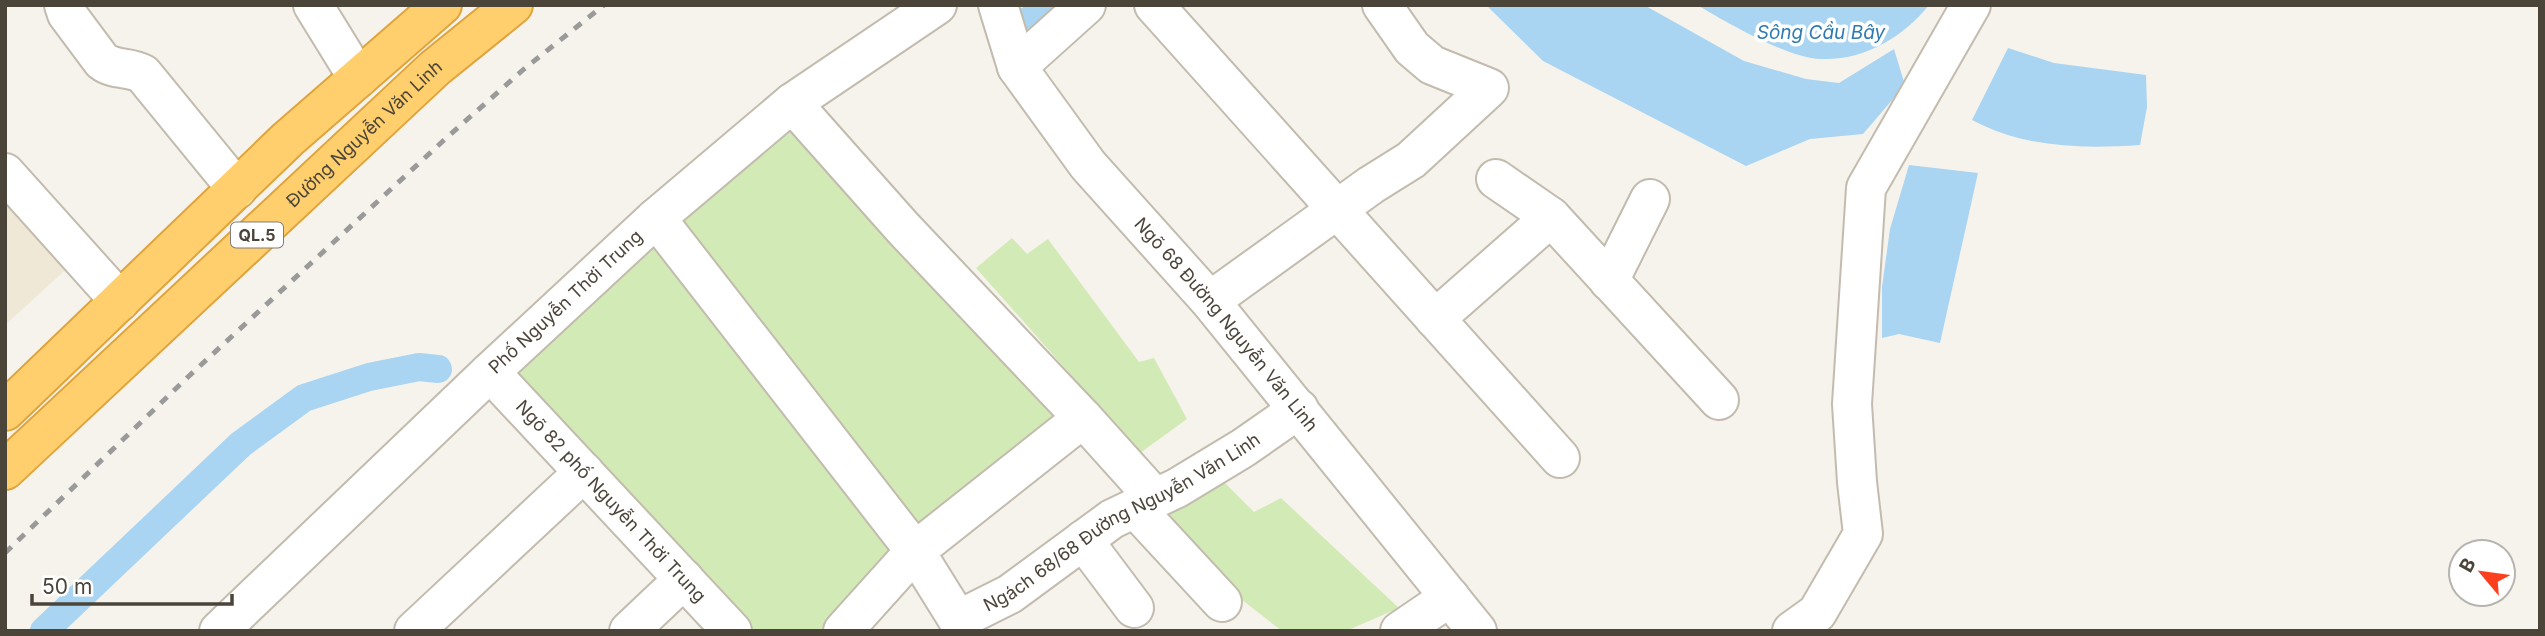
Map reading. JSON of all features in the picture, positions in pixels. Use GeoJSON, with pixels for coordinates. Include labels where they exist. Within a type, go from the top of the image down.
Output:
{"type":"FeatureCollection","features":[{"type":"Feature","properties":{"kind":"highway","name":"QL.5"},"geometry":{"type":"LineString","coordinates":[[5,411],[288,139],[442,5]]}},
{"type":"Feature","properties":{"kind":"highway","name":"Đường Nguyễn Văn Linh"},"geometry":{"type":"LineString","coordinates":[[5,470],[435,68],[513,5]]}},
{"type":"Feature","properties":{"kind":"street"},"geometry":{"type":"LineString","coordinates":[[64,5],[67,14],[102,61],[109,66],[134,69],[143,74],[237,189]]}},
{"type":"Feature","properties":{"kind":"street"},"geometry":{"type":"LineString","coordinates":[[313,5],[358,78]]}},
{"type":"Feature","properties":{"kind":"street","name":"Phố Nguyễn Thời Trung"},"geometry":{"type":"LineString","coordinates":[[219,631],[656,218],[792,103],[937,5]]}},
{"type":"Feature","properties":{"kind":"street","name":"Ngõ 68 Đường Nguyễn Văn Linh"},"geometry":{"type":"LineString","coordinates":[[998,5],[1017,67],[1088,166],[1210,301],[1477,631]]}},
{"type":"Feature","properties":{"kind":"street"},"geometry":{"type":"LineString","coordinates":[[1017,67],[1086,5]]}},
{"type":"Feature","properties":{"kind":"street"},"geometry":{"type":"LineString","coordinates":[[1154,5],[1560,458]]}},
{"type":"Feature","properties":{"kind":"street"},"geometry":{"type":"LineString","coordinates":[[1210,301],[1337,209],[1411,160],[1489,88],[1432,65],[1412,48],[1382,5]]}},
{"type":"Feature","properties":{"kind":"street"},"geometry":{"type":"LineString","coordinates":[[1792,631],[1817,613],[1863,534],[1852,404],[1866,188],[1972,5]]}},
{"type":"Feature","properties":{"kind":"street"},"geometry":{"type":"LineString","coordinates":[[792,103],[903,228],[1083,418],[1222,601]]}},
{"type":"Feature","properties":{"kind":"street"},"geometry":{"type":"LineString","coordinates":[[5,173],[120,301]]}},
{"type":"Feature","properties":{"kind":"street"},"geometry":{"type":"LineString","coordinates":[[1496,179],[1551,217],[1720,400]]}},
{"type":"Feature","properties":{"kind":"street"},"geometry":{"type":"LineString","coordinates":[[1609,281],[1650,199]]}},
{"type":"Feature","properties":{"kind":"street"},"geometry":{"type":"LineString","coordinates":[[1435,319],[1551,217]]}},
{"type":"Feature","properties":{"kind":"street","name":"Ngách 68/68 Đường Nguyễn Văn Linh"},"geometry":{"type":"LineString","coordinates":[[656,218],[915,551],[962,626],[1112,519],[1243,448],[1299,409]]}},
{"type":"Feature","properties":{"kind":"street","name":"Ngõ 82 phố Nguyễn Thời Trung"},"geometry":{"type":"LineString","coordinates":[[490,372],[732,631]]}},
{"type":"Feature","properties":{"kind":"street"},"geometry":{"type":"LineString","coordinates":[[843,631],[915,551],[1083,418]]}},
{"type":"Feature","properties":{"kind":"street"},"geometry":{"type":"LineString","coordinates":[[414,631],[584,472]]}},
{"type":"Feature","properties":{"kind":"street"},"geometry":{"type":"LineString","coordinates":[[1083,540],[1134,608]]}},
{"type":"Feature","properties":{"kind":"street"},"geometry":{"type":"LineString","coordinates":[[629,631],[684,579]]}},
{"type":"Feature","properties":{"kind":"street"},"geometry":{"type":"LineString","coordinates":[[1400,631],[1450,597]]}},
{"type":"Feature","properties":{"kind":"shaded area"},"geometry":{"type":"Polygon","coordinates":[[[5,188],[73,263],[5,325],[5,188]]]}},
{"type":"Feature","properties":{"kind":"green space"},"geometry":{"type":"Polygon","coordinates":[[[792,103],[1083,418],[843,631],[732,631],[490,372],[792,103]]]}},
{"type":"Feature","properties":{"kind":"green space"},"geometry":{"type":"Polygon","coordinates":[[[1012,238],[1027,254],[1048,239],[1139,362],[1154,358],[1187,419],[1140,453],[976,268],[1012,238]]]}},
{"type":"Feature","properties":{"kind":"green space"},"geometry":{"type":"Polygon","coordinates":[[[1224,482],[1254,512],[1281,498],[1399,608],[1346,631],[1282,631],[1146,525],[1224,482]]]}},
{"type":"Feature","properties":{"kind":"water"},"geometry":{"type":"Polygon","coordinates":[[[1026,5],[1070,5],[1022,40],[1018,11],[1026,5]]]}},
{"type":"Feature","properties":{"kind":"water"},"geometry":{"type":"Polygon","coordinates":[[[1486,5],[1644,5],[1744,61],[1806,79],[1839,83],[1894,49],[1905,85],[1863,134],[1810,139],[1746,166],[1543,61],[1486,5]]]}},
{"type":"Feature","properties":{"kind":"water","name":"Sông Cầu Bây"},"geometry":{"type":"Polygon","coordinates":[[[1697,5],[1929,5],[1895,37],[1881,45],[1852,56],[1821,59],[1792,53],[1775,46],[1697,5]]]}},
{"type":"Feature","properties":{"kind":"water"},"geometry":{"type":"Polygon","coordinates":[[[2008,48],[2054,63],[2146,75],[2147,107],[2140,145],[2096,147],[2033,141],[2012,136],[1972,120],[2008,48]]]}},
{"type":"Feature","properties":{"kind":"water"},"geometry":{"type":"Polygon","coordinates":[[[1909,165],[1978,173],[1940,343],[1899,334],[1882,338],[1882,287],[1890,229],[1909,165]]]}},
{"type":"Feature","properties":{"kind":"waterway"},"geometry":{"type":"LineString","coordinates":[[44,631],[241,444],[304,398],[369,377],[419,367],[438,369]]}},
{"type":"Feature","properties":{"kind":"railway"},"geometry":{"type":"LineString","coordinates":[[5,553],[189,376],[443,141],[524,69],[604,5]]}}]}
